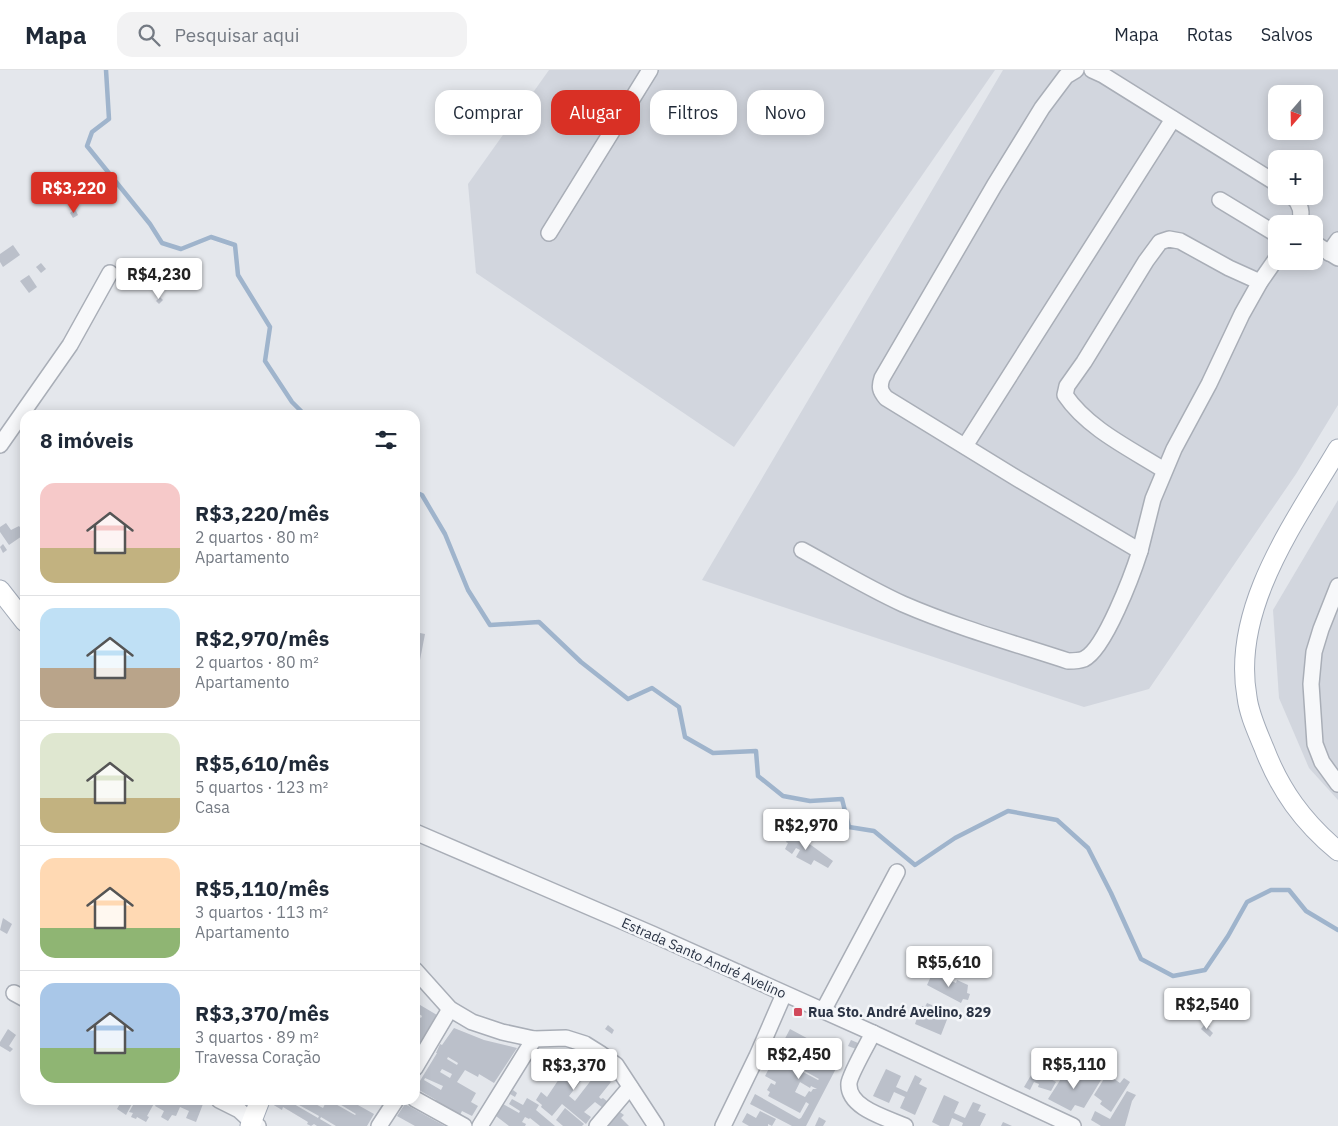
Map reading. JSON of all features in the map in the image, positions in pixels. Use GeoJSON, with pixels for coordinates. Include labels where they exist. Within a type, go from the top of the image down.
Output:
{"type":"FeatureCollection","features":[{"type":"Feature","properties":{"kind":"main road"},"geometry":{"type":"LineString","coordinates":[[1338,449],[1269,570],[1250,619],[1244,658],[1246,698],[1281,786],[1300,814],[1324,840],[1338,851]]}},
{"type":"Feature","properties":{"kind":"main road"},"geometry":{"type":"LineString","coordinates":[[0,590],[20,616]]}},
{"type":"Feature","properties":{"kind":"main road"},"geometry":{"type":"LineString","coordinates":[[253,1125],[259,1105]]}},
{"type":"Feature","properties":{"kind":"street"},"geometry":{"type":"LineString","coordinates":[[549,233],[650,70]]}},
{"type":"Feature","properties":{"kind":"street"},"geometry":{"type":"LineString","coordinates":[[1076,70],[1066,76],[1042,108],[994,186],[880,383],[881,392],[886,398],[1140,551]]}},
{"type":"Feature","properties":{"kind":"street"},"geometry":{"type":"LineString","coordinates":[[1092,70],[1268,178]]}},
{"type":"Feature","properties":{"kind":"street"},"geometry":{"type":"LineString","coordinates":[[965,446],[1173,119]]}},
{"type":"Feature","properties":{"kind":"street"},"geometry":{"type":"LineString","coordinates":[[1220,200],[1268,229]]}},
{"type":"Feature","properties":{"kind":"street"},"geometry":{"type":"LineString","coordinates":[[1164,470],[1075,410],[1065,396],[1067,386],[1160,242],[1169,239],[1180,241],[1229,268],[1260,282]]}},
{"type":"Feature","properties":{"kind":"street"},"geometry":{"type":"LineString","coordinates":[[1323,248],[1334,255],[1338,240]]}},
{"type":"Feature","properties":{"kind":"street"},"geometry":{"type":"LineString","coordinates":[[802,550],[904,604],[977,631],[1068,661],[1084,659],[1096,648],[1130,581],[1140,551],[1153,499],[1164,470],[1210,384],[1230,337],[1268,270]]}},
{"type":"Feature","properties":{"kind":"street"},"geometry":{"type":"LineString","coordinates":[[24,410],[70,345],[110,273]]}},
{"type":"Feature","properties":{"kind":"street"},"geometry":{"type":"LineString","coordinates":[[0,445],[20,416]]}},
{"type":"Feature","properties":{"kind":"street"},"geometry":{"type":"LineString","coordinates":[[1338,586],[1320,629],[1314,652],[1311,684],[1315,744],[1322,762],[1338,784]]}},
{"type":"Feature","properties":{"kind":"street","name":"Estrada Santo André Avelino"},"geometry":{"type":"LineString","coordinates":[[420,834],[634,926],[873,1033],[1073,1126]]}},
{"type":"Feature","properties":{"kind":"street"},"geometry":{"type":"LineString","coordinates":[[823,1011],[897,872]]}},
{"type":"Feature","properties":{"kind":"street"},"geometry":{"type":"LineString","coordinates":[[420,976],[450,1009],[479,1024],[534,1039],[566,1038],[585,1044],[616,1065],[656,1126]]}},
{"type":"Feature","properties":{"kind":"street"},"geometry":{"type":"LineString","coordinates":[[723,1126],[784,994]]}},
{"type":"Feature","properties":{"kind":"street"},"geometry":{"type":"LineString","coordinates":[[420,1060],[450,1009]]}},
{"type":"Feature","properties":{"kind":"street"},"geometry":{"type":"LineString","coordinates":[[873,1033],[849,1082],[850,1095],[866,1109],[905,1126]]}},
{"type":"Feature","properties":{"kind":"street"},"geometry":{"type":"LineString","coordinates":[[480,1126],[534,1039]]}},
{"type":"Feature","properties":{"kind":"street"},"geometry":{"type":"LineString","coordinates":[[598,1126],[630,1087]]}},
{"type":"Feature","properties":{"kind":"street"},"geometry":{"type":"LineString","coordinates":[[420,1102],[464,1126]]}},
{"type":"Feature","properties":{"kind":"street"},"geometry":{"type":"LineString","coordinates":[[229,1105],[239,1110],[253,1125]]}},
{"type":"Feature","properties":{"kind":"street"},"geometry":{"type":"LineString","coordinates":[[379,1126],[393,1105]]}},
{"type":"Feature","properties":{"kind":"shaded area"},"geometry":{"type":"Polygon","coordinates":[[[549,70],[995,70],[734,447],[476,273],[468,184],[503,135],[541,135],[541,90],[535,90],[549,70]]]}},
{"type":"Feature","properties":{"kind":"shaded area"},"geometry":{"type":"Polygon","coordinates":[[[1003,70],[1338,70],[1338,405],[1296,474],[1149,689],[1084,707],[702,580],[1003,70]]]}},
{"type":"Feature","properties":{"kind":"shaded area"},"geometry":{"type":"Polygon","coordinates":[[[1338,500],[1338,800],[1309,768],[1279,698],[1273,610],[1338,500]]]}},
{"type":"Feature","properties":{"kind":"building"},"geometry":{"type":"Polygon","coordinates":[[[75,209],[78,215],[73,218],[70,213],[75,209]]]}},
{"type":"Feature","properties":{"kind":"building"},"geometry":{"type":"Polygon","coordinates":[[[13,245],[20,255],[3,267],[0,262],[0,254],[13,245]]]}},
{"type":"Feature","properties":{"kind":"building"},"geometry":{"type":"Polygon","coordinates":[[[41,263],[46,269],[41,273],[36,267],[41,263]]]}},
{"type":"Feature","properties":{"kind":"building"},"geometry":{"type":"Polygon","coordinates":[[[29,275],[37,287],[29,293],[20,281],[29,275]]]}},
{"type":"Feature","properties":{"kind":"building"},"geometry":{"type":"Polygon","coordinates":[[[160,297],[163,300],[159,304],[156,301],[160,297]]]}},
{"type":"Feature","properties":{"kind":"building"},"geometry":{"type":"Polygon","coordinates":[[[6,523],[11,530],[19,526],[20,537],[9,545],[0,532],[0,527],[6,523]]]}},
{"type":"Feature","properties":{"kind":"building"},"geometry":{"type":"Polygon","coordinates":[[[3,544],[7,550],[3,553],[0,547],[3,544]]]}},
{"type":"Feature","properties":{"kind":"building"},"geometry":{"type":"Polygon","coordinates":[[[420,633],[425,634],[420,660],[420,633]]]}},
{"type":"Feature","properties":{"kind":"building"},"geometry":{"type":"Polygon","coordinates":[[[788,832],[804,840],[833,861],[828,868],[814,860],[811,865],[796,857],[800,850],[796,848],[792,854],[785,849],[788,838],[785,836],[788,832]]]}},
{"type":"Feature","properties":{"kind":"building"},"geometry":{"type":"Polygon","coordinates":[[[3,918],[12,924],[7,934],[0,930],[3,918]]]}},
{"type":"Feature","properties":{"kind":"building"},"geometry":{"type":"Polygon","coordinates":[[[933,972],[956,983],[957,980],[968,985],[967,993],[970,994],[968,1000],[963,999],[961,1003],[927,985],[933,972]]]}},
{"type":"Feature","properties":{"kind":"building"},"geometry":{"type":"Polygon","coordinates":[[[927,1003],[946,1011],[944,1015],[948,1017],[941,1035],[915,1024],[917,1018],[912,1016],[915,1009],[920,1011],[922,1006],[925,1007],[927,1003]]]}},
{"type":"Feature","properties":{"kind":"building"},"geometry":{"type":"Polygon","coordinates":[[[420,1005],[437,1015],[420,1044],[420,1017],[422,1016],[420,1015],[420,1005]]]}},
{"type":"Feature","properties":{"kind":"building"},"geometry":{"type":"Polygon","coordinates":[[[1206,1023],[1210,1026],[1208,1028],[1213,1033],[1210,1037],[1201,1029],[1206,1023]]]}},
{"type":"Feature","properties":{"kind":"building"},"geometry":{"type":"Polygon","coordinates":[[[608,1025],[614,1030],[612,1034],[605,1029],[608,1025]]]}},
{"type":"Feature","properties":{"kind":"building"},"geometry":{"type":"Polygon","coordinates":[[[454,1028],[484,1040],[517,1048],[494,1083],[479,1074],[478,1077],[465,1070],[457,1082],[476,1093],[471,1102],[478,1106],[472,1116],[462,1111],[459,1117],[434,1103],[436,1100],[420,1091],[420,1081],[437,1053],[440,1044],[442,1045],[454,1028]],[[448,1057],[447,1059],[457,1065],[458,1063],[448,1057]],[[442,1069],[440,1072],[450,1078],[452,1074],[442,1069]],[[425,1078],[424,1080],[441,1090],[443,1086],[425,1078]]]}},
{"type":"Feature","properties":{"kind":"building"},"geometry":{"type":"Polygon","coordinates":[[[8,1029],[16,1035],[9,1046],[13,1049],[10,1052],[0,1046],[0,1042],[8,1029]]]}},
{"type":"Feature","properties":{"kind":"building"},"geometry":{"type":"Polygon","coordinates":[[[790,1029],[842,1057],[806,1126],[792,1126],[750,1104],[755,1094],[799,1119],[809,1104],[806,1102],[800,1113],[768,1096],[770,1092],[767,1090],[771,1083],[775,1085],[776,1082],[765,1076],[775,1057],[819,1079],[803,1070],[807,1062],[780,1048],[790,1029]],[[800,1046],[819,1057],[820,1055],[800,1046]],[[827,1052],[823,1059],[827,1061],[824,1067],[827,1068],[833,1055],[827,1052]],[[800,1082],[795,1092],[805,1097],[809,1091],[817,1089],[811,1086],[810,1088],[800,1082]]]}},
{"type":"Feature","properties":{"kind":"building"},"geometry":{"type":"Polygon","coordinates":[[[851,1040],[858,1043],[856,1049],[848,1046],[851,1040]]]}},
{"type":"Feature","properties":{"kind":"building"},"geometry":{"type":"Polygon","coordinates":[[[579,1055],[585,1059],[572,1077],[574,1078],[581,1068],[587,1073],[569,1096],[575,1101],[599,1070],[606,1075],[604,1078],[611,1082],[599,1097],[608,1102],[603,1108],[595,1102],[584,1112],[591,1117],[586,1124],[562,1104],[552,1116],[536,1100],[541,1092],[547,1097],[559,1079],[553,1075],[565,1056],[572,1060],[563,1074],[565,1076],[579,1055]]]}},
{"type":"Feature","properties":{"kind":"building"},"geometry":{"type":"Polygon","coordinates":[[[1071,1067],[1090,1077],[1091,1075],[1101,1080],[1084,1108],[1075,1105],[1071,1111],[1048,1099],[1066,1071],[1068,1072],[1071,1067]]]}},
{"type":"Feature","properties":{"kind":"building"},"geometry":{"type":"Polygon","coordinates":[[[886,1069],[901,1076],[896,1087],[907,1092],[915,1075],[922,1079],[919,1084],[927,1088],[915,1115],[900,1108],[905,1097],[894,1092],[889,1103],[873,1096],[886,1069]]]}},
{"type":"Feature","properties":{"kind":"building"},"geometry":{"type":"Polygon","coordinates":[[[1034,1070],[1056,1082],[1051,1091],[1038,1087],[1039,1084],[1034,1082],[1030,1090],[1024,1087],[1034,1070]]]}},
{"type":"Feature","properties":{"kind":"building"},"geometry":{"type":"Polygon","coordinates":[[[1107,1074],[1120,1083],[1124,1078],[1130,1082],[1111,1112],[1100,1104],[1102,1101],[1094,1095],[1107,1074]]]}},
{"type":"Feature","properties":{"kind":"building"},"geometry":{"type":"Polygon","coordinates":[[[513,1090],[517,1093],[515,1097],[510,1094],[513,1090]]]}},
{"type":"Feature","properties":{"kind":"building"},"geometry":{"type":"Polygon","coordinates":[[[1127,1091],[1136,1095],[1132,1101],[1125,1126],[1101,1126],[1091,1120],[1095,1111],[1110,1119],[1127,1091]]]}},
{"type":"Feature","properties":{"kind":"building"},"geometry":{"type":"Polygon","coordinates":[[[944,1095],[959,1102],[954,1113],[965,1118],[973,1102],[981,1105],[978,1111],[986,1114],[980,1126],[962,1126],[963,1123],[952,1118],[949,1126],[940,1126],[932,1122],[944,1095]]]}},
{"type":"Feature","properties":{"kind":"building"},"geometry":{"type":"Polygon","coordinates":[[[527,1098],[539,1105],[536,1110],[555,1126],[540,1126],[530,1118],[525,1117],[522,1122],[526,1124],[525,1126],[509,1126],[496,1116],[503,1104],[519,1113],[520,1111],[509,1104],[512,1099],[523,1105],[527,1098]]]}},
{"type":"Feature","properties":{"kind":"building"},"geometry":{"type":"Polygon","coordinates":[[[119,1105],[131,1105],[126,1115],[117,1109],[119,1105]]]}},
{"type":"Feature","properties":{"kind":"building"},"geometry":{"type":"Polygon","coordinates":[[[133,1105],[153,1105],[146,1122],[137,1117],[136,1119],[131,1117],[133,1113],[129,1112],[133,1105]]]}},
{"type":"Feature","properties":{"kind":"building"},"geometry":{"type":"Polygon","coordinates":[[[203,1105],[196,1122],[186,1118],[189,1111],[180,1107],[176,1116],[172,1115],[168,1121],[161,1117],[164,1111],[155,1106],[203,1105]]]}},
{"type":"Feature","properties":{"kind":"building"},"geometry":{"type":"Polygon","coordinates":[[[274,1105],[296,1105],[318,1118],[319,1116],[299,1105],[317,1105],[323,1108],[324,1105],[337,1105],[355,1115],[341,1105],[358,1105],[374,1114],[367,1126],[336,1126],[321,1117],[320,1119],[332,1126],[317,1126],[314,1124],[311,1126],[307,1124],[308,1122],[283,1107],[282,1110],[274,1105]]]}},
{"type":"Feature","properties":{"kind":"building"},"geometry":{"type":"Polygon","coordinates":[[[404,1105],[407,1105],[445,1126],[415,1126],[397,1116],[404,1105]]]}},
{"type":"Feature","properties":{"kind":"building"},"geometry":{"type":"Polygon","coordinates":[[[565,1108],[584,1124],[582,1126],[563,1126],[556,1120],[565,1108]]]}},
{"type":"Feature","properties":{"kind":"building"},"geometry":{"type":"Polygon","coordinates":[[[617,1110],[624,1115],[621,1118],[629,1126],[604,1126],[617,1110]]]}},
{"type":"Feature","properties":{"kind":"building"},"geometry":{"type":"Polygon","coordinates":[[[760,1111],[776,1119],[772,1126],[768,1124],[768,1126],[749,1126],[742,1122],[747,1113],[756,1118],[760,1111]]]}},
{"type":"Feature","properties":{"kind":"building"},"geometry":{"type":"Polygon","coordinates":[[[819,1117],[826,1121],[823,1126],[815,1126],[819,1117]]]}},
{"type":"Feature","properties":{"kind":"building"},"geometry":{"type":"Polygon","coordinates":[[[1003,1122],[1012,1126],[1001,1126],[1003,1122]]]}},
{"type":"Feature","properties":{"kind":"waterway"},"geometry":{"type":"LineString","coordinates":[[106,70],[109,119],[92,132],[87,146],[150,224],[162,243],[181,249],[211,237],[235,245],[238,275],[270,327],[265,361],[292,402],[300,410]]}},
{"type":"Feature","properties":{"kind":"waterway"},"geometry":{"type":"LineString","coordinates":[[420,494],[445,534],[468,590],[490,625],[539,622],[581,662],[628,699],[652,688],[679,707],[685,737],[713,753],[756,751],[758,776],[783,796],[810,801],[842,799],[849,827],[874,831],[915,865],[955,838],[1008,811],[1057,820],[1088,848],[1141,959],[1173,976],[1205,970],[1228,936],[1247,902],[1271,890],[1289,890],[1306,911],[1338,930]]}},
{"type":"Feature","properties":{"kind":"place","name":"Rua Sto. André Avelino, 829"},"geometry":{"type":"Point","coordinates":[798,1012]}}]}
